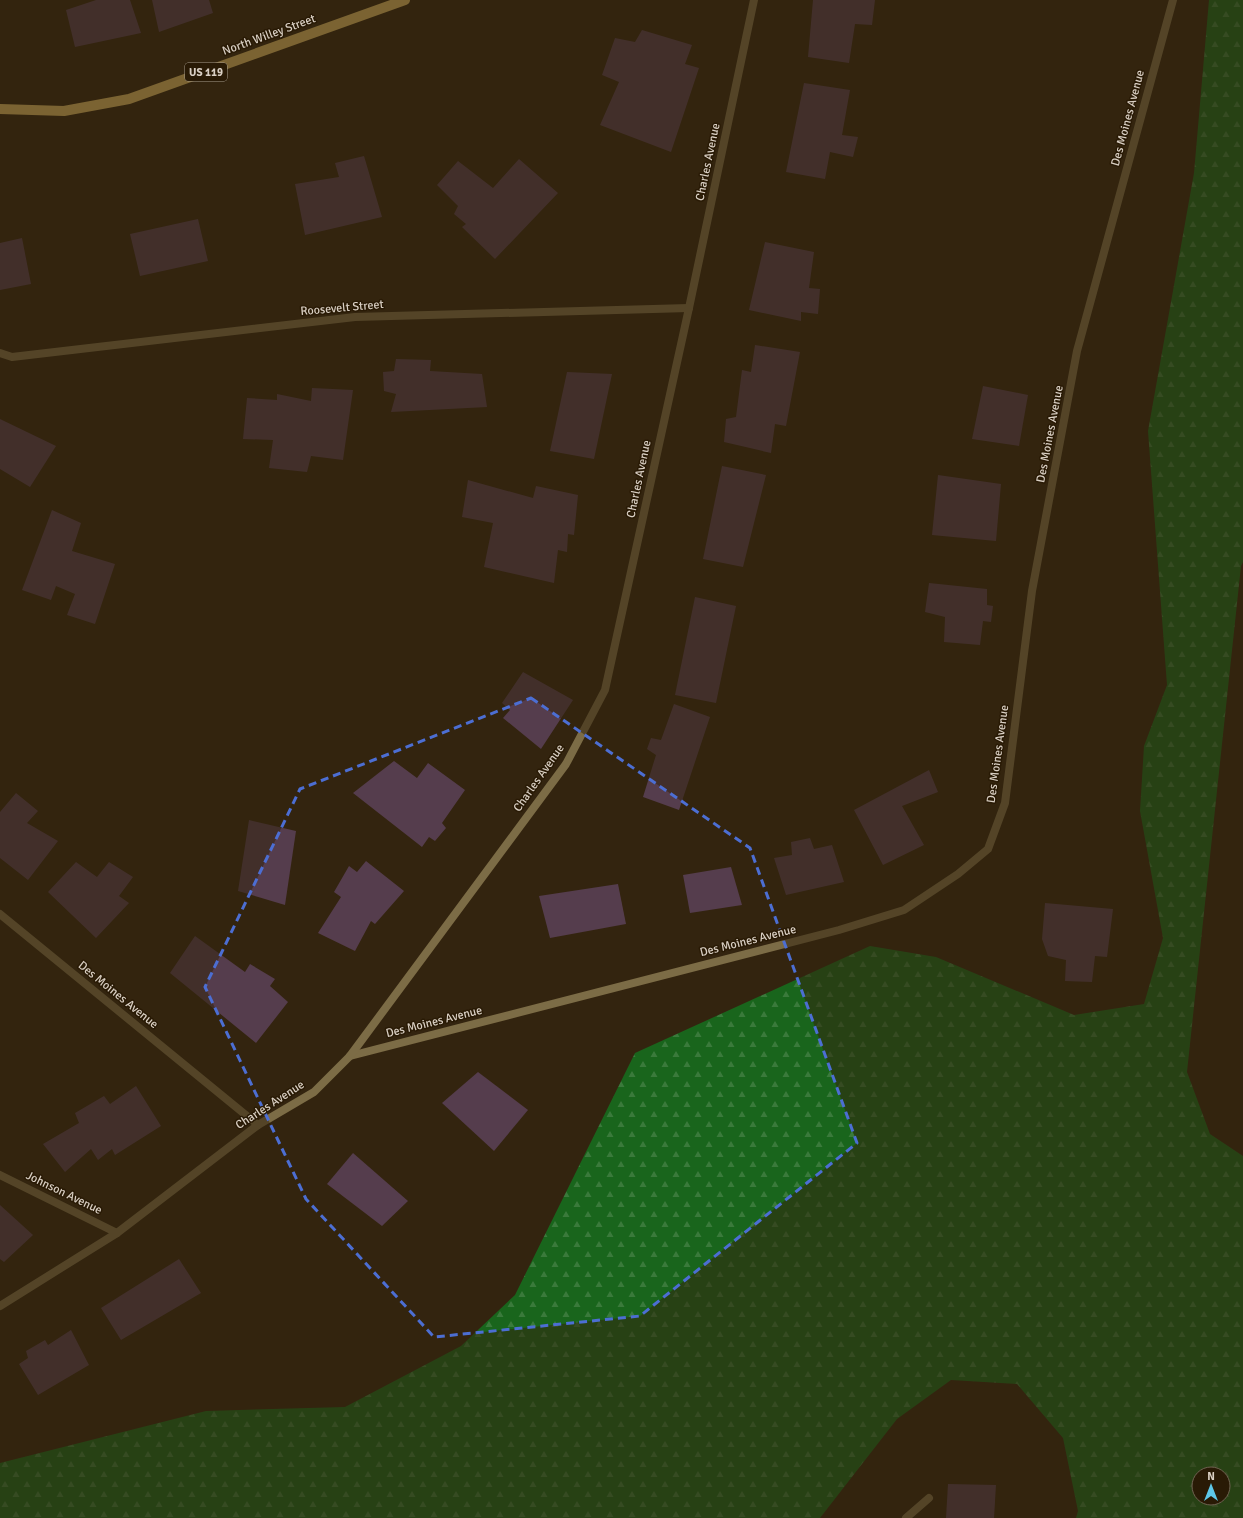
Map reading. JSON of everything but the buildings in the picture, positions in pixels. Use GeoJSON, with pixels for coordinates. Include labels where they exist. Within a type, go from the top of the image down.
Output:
{"type":"FeatureCollection","features":[{"type":"Feature","properties":{"kind":"main road","name":"North Willey Street"},"geometry":{"type":"LineString","coordinates":[[0,109],[64,111],[129,99],[405,0]]}},
{"type":"Feature","properties":{"kind":"street","name":"Charles Avenue"},"geometry":{"type":"LineString","coordinates":[[0,1306],[117,1232],[258,1125],[314,1092],[350,1056],[566,764],[605,690],[689,308],[754,0]]}},
{"type":"Feature","properties":{"kind":"street","name":"Des Moines Avenue"},"geometry":{"type":"LineString","coordinates":[[350,1056],[838,930],[904,910],[958,874],[988,849],[1005,803],[1032,591],[1077,351],[1173,0]]}},
{"type":"Feature","properties":{"kind":"street","name":"Roosevelt Street"},"geometry":{"type":"LineString","coordinates":[[0,353],[12,357],[355,317],[689,308]]}},
{"type":"Feature","properties":{"kind":"street","name":"Des Moines Avenue"},"geometry":{"type":"LineString","coordinates":[[0,914],[258,1125]]}},
{"type":"Feature","properties":{"kind":"street","name":"Johnson Avenue"},"geometry":{"type":"LineString","coordinates":[[0,1175],[117,1232]]}},
{"type":"Feature","properties":{"kind":"street"},"geometry":{"type":"LineString","coordinates":[[906,1518],[929,1498]]}},
{"type":"Feature","properties":{"kind":"highlighted area"},"geometry":{"type":"Polygon","coordinates":[[[531,698],[750,848],[857,1143],[640,1316],[434,1337],[306,1199],[205,987],[300,789],[531,698]]]}},
{"type":"Feature","properties":{"kind":"green space"},"geometry":{"type":"Polygon","coordinates":[[[1209,0],[1243,0],[1243,562],[1241,566],[1187,1072],[1210,1134],[1243,1156],[1243,1518],[1076,1518],[1078,1511],[1063,1438],[1017,1384],[951,1380],[897,1419],[820,1518],[0,1518],[0,1463],[206,1411],[345,1407],[461,1346],[515,1295],[635,1053],[870,946],[936,957],[1074,1015],[1144,1004],[1163,938],[1140,811],[1144,746],[1167,685],[1148,431],[1194,173],[1209,0]]]}}]}
